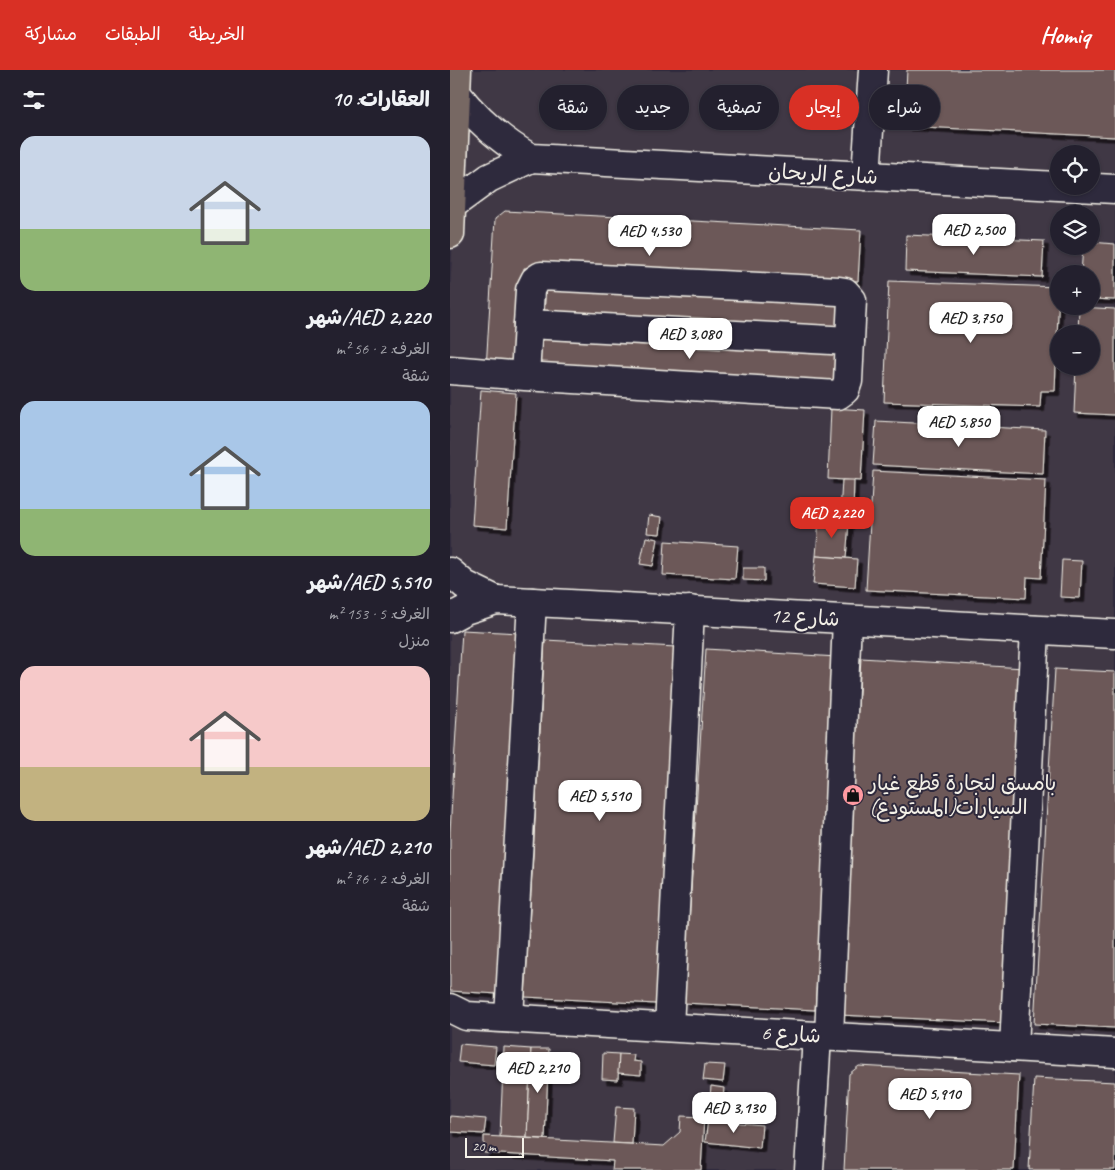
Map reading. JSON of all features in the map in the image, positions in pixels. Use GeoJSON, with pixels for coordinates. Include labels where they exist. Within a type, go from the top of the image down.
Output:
{"type":"FeatureCollection","features":[{"type":"Feature","properties":{"kind":"main road"},"geometry":{"type":"LineString","coordinates":[[450,234],[456,82]]}},
{"type":"Feature","properties":{"kind":"street"},"geometry":{"type":"LineString","coordinates":[[866,176],[873,70]]}},
{"type":"Feature","properties":{"kind":"street","name":"شارع الريحان"},"geometry":{"type":"LineString","coordinates":[[456,82],[468,109],[492,132],[513,148],[531,158],[1115,189]]}},
{"type":"Feature","properties":{"kind":"street","name":"شارع الريحان"},"geometry":{"type":"LineString","coordinates":[[452,205],[489,178],[531,158]]}},
{"type":"Feature","properties":{"kind":"street"},"geometry":{"type":"LineString","coordinates":[[450,370],[525,376],[838,395],[845,390],[848,382],[852,300],[844,292],[541,276],[532,284],[525,376]]}},
{"type":"Feature","properties":{"kind":"street"},"geometry":{"type":"LineString","coordinates":[[528,324],[850,340]]}},
{"type":"Feature","properties":{"kind":"street","name":"شارع 12"},"geometry":{"type":"LineString","coordinates":[[450,572],[465,585],[496,600]]}},
{"type":"Feature","properties":{"kind":"street","name":"شارع 12"},"geometry":{"type":"LineString","coordinates":[[450,618],[465,610],[496,600],[1115,634]]}},
{"type":"Feature","properties":{"kind":"street"},"geometry":{"type":"LineString","coordinates":[[509,1018],[532,602]]}},
{"type":"Feature","properties":{"kind":"street"},"geometry":{"type":"LineString","coordinates":[[668,1027],[690,610]]}},
{"type":"Feature","properties":{"kind":"street"},"geometry":{"type":"LineString","coordinates":[[809,1170],[823,1036],[847,620]]}},
{"type":"Feature","properties":{"kind":"street"},"geometry":{"type":"LineString","coordinates":[[1014,1047],[1035,630]]}},
{"type":"Feature","properties":{"kind":"street","name":"شارع 6"},"geometry":{"type":"LineString","coordinates":[[455,1015],[1115,1053]]}},
{"type":"Feature","properties":{"kind":"shaded area"},"geometry":{"type":"Polygon","coordinates":[[[462,70],[1115,70],[1115,1170],[450,1170],[450,292],[462,70]]]}},
{"type":"Feature","properties":{"kind":"building"},"geometry":{"type":"Polygon","coordinates":[[[907,70],[1115,70],[1115,137],[940,128],[940,85],[906,85],[907,70]]]}},
{"type":"Feature","properties":{"kind":"building"},"geometry":{"type":"Polygon","coordinates":[[[505,211],[861,230],[858,281],[524,268],[518,371],[486,369],[495,219],[505,211]]]}},
{"type":"Feature","properties":{"kind":"building"},"geometry":{"type":"Polygon","coordinates":[[[906,235],[1044,241],[1042,277],[905,271],[906,235]]]}},
{"type":"Feature","properties":{"kind":"building"},"geometry":{"type":"Polygon","coordinates":[[[1100,243],[1115,244],[1115,300],[1100,299],[1100,265],[1082,265],[1082,255],[1100,255],[1100,243]]]}},
{"type":"Feature","properties":{"kind":"building"},"geometry":{"type":"Polygon","coordinates":[[[889,281],[1050,287],[1050,315],[1058,315],[1058,325],[1050,325],[1050,375],[1056,375],[1055,391],[1041,391],[1040,407],[884,402],[889,281]]]}},
{"type":"Feature","properties":{"kind":"building"},"geometry":{"type":"Polygon","coordinates":[[[546,285],[842,301],[840,333],[544,317],[546,285]]]}},
{"type":"Feature","properties":{"kind":"building"},"geometry":{"type":"Polygon","coordinates":[[[1100,308],[1115,309],[1115,415],[1074,413],[1076,375],[1100,375],[1100,325],[1078,325],[1079,315],[1100,315],[1100,308]]]}},
{"type":"Feature","properties":{"kind":"building"},"geometry":{"type":"Polygon","coordinates":[[[537,331],[844,348],[842,388],[535,371],[537,331]]]}},
{"type":"Feature","properties":{"kind":"building"},"geometry":{"type":"Polygon","coordinates":[[[481,390],[516,393],[507,528],[472,525],[481,390]]]}},
{"type":"Feature","properties":{"kind":"building"},"geometry":{"type":"Polygon","coordinates":[[[831,408],[865,410],[861,481],[828,479],[831,408]]]}},
{"type":"Feature","properties":{"kind":"building"},"geometry":{"type":"Polygon","coordinates":[[[876,421],[1045,430],[1043,474],[873,465],[876,421]]]}},
{"type":"Feature","properties":{"kind":"building"},"geometry":{"type":"Polygon","coordinates":[[[873,471],[1046,480],[1041,578],[1027,577],[1026,598],[866,590],[873,471]]]}},
{"type":"Feature","properties":{"kind":"building"},"geometry":{"type":"Polygon","coordinates":[[[842,480],[854,480],[853,514],[840,514],[842,480]]]}},
{"type":"Feature","properties":{"kind":"building"},"geometry":{"type":"Polygon","coordinates":[[[649,515],[662,517],[660,534],[647,533],[649,515]]]}},
{"type":"Feature","properties":{"kind":"building"},"geometry":{"type":"Polygon","coordinates":[[[819,520],[849,523],[846,558],[816,556],[819,520]]]}},
{"type":"Feature","properties":{"kind":"building"},"geometry":{"type":"Polygon","coordinates":[[[646,537],[658,539],[653,566],[640,564],[646,537]]]}},
{"type":"Feature","properties":{"kind":"building"},"geometry":{"type":"Polygon","coordinates":[[[665,541],[738,546],[735,579],[663,575],[665,541]]]}},
{"type":"Feature","properties":{"kind":"building"},"geometry":{"type":"Polygon","coordinates":[[[816,556],[857,559],[855,587],[813,584],[816,556]]]}},
{"type":"Feature","properties":{"kind":"building"},"geometry":{"type":"Polygon","coordinates":[[[1062,560],[1082,561],[1080,598],[1060,597],[1062,560]]]}},
{"type":"Feature","properties":{"kind":"building"},"geometry":{"type":"Polygon","coordinates":[[[743,568],[764,568],[764,581],[743,580],[743,568]]]}},
{"type":"Feature","properties":{"kind":"building"},"geometry":{"type":"Polygon","coordinates":[[[462,630],[520,633],[498,994],[450,991],[450,832],[462,630]]]}},
{"type":"Feature","properties":{"kind":"building"},"geometry":{"type":"Polygon","coordinates":[[[545,640],[676,647],[656,1004],[525,997],[545,640]]]}},
{"type":"Feature","properties":{"kind":"building"},"geometry":{"type":"Polygon","coordinates":[[[706,649],[837,657],[815,1010],[684,1003],[706,649]]]}},
{"type":"Feature","properties":{"kind":"building"},"geometry":{"type":"Polygon","coordinates":[[[861,658],[1024,668],[1006,1023],[839,1015],[861,658]]]}},
{"type":"Feature","properties":{"kind":"building"},"geometry":{"type":"Polygon","coordinates":[[[1055,669],[1115,672],[1115,1028],[1034,1024],[1055,669]]]}},
{"type":"Feature","properties":{"kind":"building"},"geometry":{"type":"Polygon","coordinates":[[[460,1044],[496,1047],[494,1065],[458,1062],[460,1044]]]}},
{"type":"Feature","properties":{"kind":"building"},"geometry":{"type":"Polygon","coordinates":[[[504,1047],[531,1049],[527,1138],[500,1137],[504,1047]]]}},
{"type":"Feature","properties":{"kind":"building"},"geometry":{"type":"Polygon","coordinates":[[[531,1049],[549,1049],[545,1139],[527,1138],[531,1049]]]}},
{"type":"Feature","properties":{"kind":"building"},"geometry":{"type":"Polygon","coordinates":[[[603,1053],[619,1054],[618,1080],[602,1079],[603,1053]]]}},
{"type":"Feature","properties":{"kind":"building"},"geometry":{"type":"Polygon","coordinates":[[[619,1054],[634,1055],[633,1061],[641,1062],[641,1075],[618,1073],[619,1054]]]}},
{"type":"Feature","properties":{"kind":"building"},"geometry":{"type":"Polygon","coordinates":[[[705,1064],[725,1065],[723,1082],[703,1080],[705,1064]]]}},
{"type":"Feature","properties":{"kind":"building"},"geometry":{"type":"Polygon","coordinates":[[[859,1066],[1019,1075],[1014,1170],[844,1170],[849,1074],[859,1066]]]}},
{"type":"Feature","properties":{"kind":"building"},"geometry":{"type":"Polygon","coordinates":[[[1034,1078],[1115,1082],[1115,1170],[1029,1170],[1034,1078]]]}},
{"type":"Feature","properties":{"kind":"building"},"geometry":{"type":"Polygon","coordinates":[[[711,1086],[724,1088],[721,1121],[708,1120],[711,1086]]]}},
{"type":"Feature","properties":{"kind":"building"},"geometry":{"type":"Polygon","coordinates":[[[616,1107],[634,1108],[632,1144],[613,1143],[616,1107]]]}},
{"type":"Feature","properties":{"kind":"building"},"geometry":{"type":"Polygon","coordinates":[[[450,1116],[486,1119],[484,1134],[450,1132],[450,1116]]]}},
{"type":"Feature","properties":{"kind":"building"},"geometry":{"type":"Polygon","coordinates":[[[681,1116],[704,1117],[701,1170],[612,1170],[613,1161],[484,1153],[484,1136],[664,1146],[680,1132],[681,1116]]]}},
{"type":"Feature","properties":{"kind":"building"},"geometry":{"type":"Polygon","coordinates":[[[708,1120],[762,1125],[760,1148],[705,1142],[708,1120]]]}},
{"type":"Feature","properties":{"kind":"place","name":"بامسق لتجارة قطع غيار السيارات(المستودع)"},"geometry":{"type":"Point","coordinates":[853,795]}}]}
